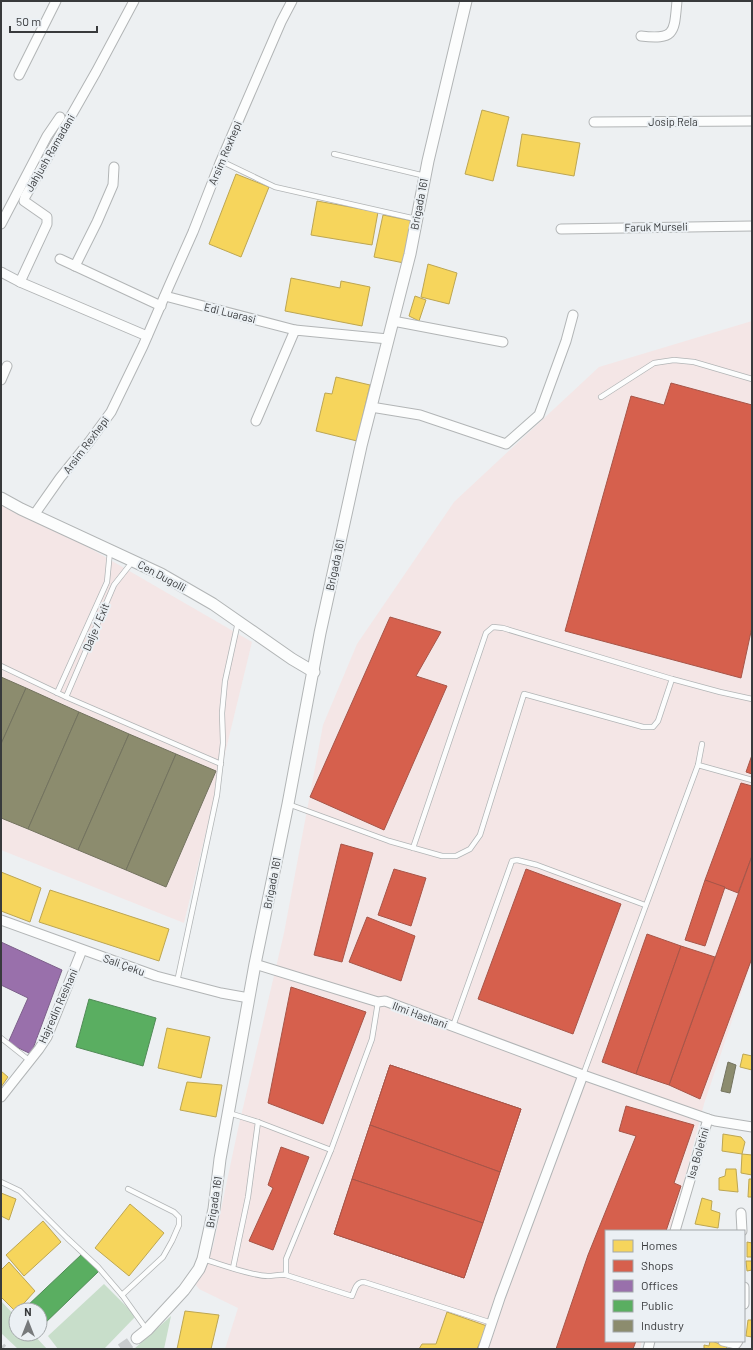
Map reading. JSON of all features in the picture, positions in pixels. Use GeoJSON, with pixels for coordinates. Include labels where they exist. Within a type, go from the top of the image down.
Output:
{"type":"FeatureCollection","features":[{"type":"Feature","properties":{"kind":"street"},"geometry":{"type":"LineString","coordinates":[[19,75],[56,1]]}},
{"type":"Feature","properties":{"kind":"street","name":"Jahjush Ramadani"},"geometry":{"type":"LineString","coordinates":[[20,282],[47,224],[47,217],[24,200],[25,197],[134,1]]}},
{"type":"Feature","properties":{"kind":"street","name":"Arsim Rexhepi"},"geometry":{"type":"LineString","coordinates":[[34,515],[111,412],[161,306],[193,232],[221,161],[281,22],[292,1]]}},
{"type":"Feature","properties":{"kind":"street","name":"Brigada 161"},"geometry":{"type":"LineString","coordinates":[[137,1338],[147,1330],[184,1290],[199,1269],[203,1259],[214,1210],[220,1159],[255,964],[314,672],[320,633],[371,407],[410,254],[425,176],[466,1]]}},
{"type":"Feature","properties":{"kind":"street"},"geometry":{"type":"LineString","coordinates":[[641,36],[663,37],[670,33],[674,28],[677,1]]}},
{"type":"Feature","properties":{"kind":"street"},"geometry":{"type":"LineString","coordinates":[[1,224],[46,136],[60,117]]}},
{"type":"Feature","properties":{"kind":"street","name":"Josip Rela"},"geometry":{"type":"LineString","coordinates":[[594,122],[752,121]]}},
{"type":"Feature","properties":{"kind":"street"},"geometry":{"type":"LineString","coordinates":[[75,266],[97,222],[113,185],[114,167]]}},
{"type":"Feature","properties":{"kind":"street","name":"Faruk Murseli"},"geometry":{"type":"LineString","coordinates":[[561,229],[752,226]]}},
{"type":"Feature","properties":{"kind":"street"},"geometry":{"type":"LineString","coordinates":[[60,259],[161,306]]}},
{"type":"Feature","properties":{"kind":"street"},"geometry":{"type":"LineString","coordinates":[[1,272],[20,282],[147,336]]}},
{"type":"Feature","properties":{"kind":"street","name":"Edi Luarasi"},"geometry":{"type":"LineString","coordinates":[[165,296],[295,330],[388,339]]}},
{"type":"Feature","properties":{"kind":"street"},"geometry":{"type":"LineString","coordinates":[[371,407],[420,415],[506,444],[539,415],[566,341],[573,315]]}},
{"type":"Feature","properties":{"kind":"street"},"geometry":{"type":"LineString","coordinates":[[393,321],[503,342]]}},
{"type":"Feature","properties":{"kind":"street"},"geometry":{"type":"LineString","coordinates":[[256,421],[295,330]]}},
{"type":"Feature","properties":{"kind":"street"},"geometry":{"type":"LineString","coordinates":[[1,380],[7,366]]}},
{"type":"Feature","properties":{"kind":"street","name":"Cen Dugolli"},"geometry":{"type":"LineString","coordinates":[[1,498],[161,574],[213,604],[292,659],[314,672]]}},
{"type":"Feature","properties":{"kind":"street","name":"Sali Çeku"},"geometry":{"type":"LineString","coordinates":[[1,920],[156,976],[222,993],[249,998]]}},
{"type":"Feature","properties":{"kind":"street","name":"Hajredin Reshani"},"geometry":{"type":"LineString","coordinates":[[1,1097],[47,1037],[82,950]]}},
{"type":"Feature","properties":{"kind":"street","name":"Ilmi Hashani"},"geometry":{"type":"LineString","coordinates":[[255,964],[378,1002],[385,1002],[583,1075],[708,1119]]}},
{"type":"Feature","properties":{"kind":"street"},"geometry":{"type":"LineString","coordinates":[[483,1349],[583,1075]]}},
{"type":"Feature","properties":{"kind":"street","name":"Isa Boletini"},"geometry":{"type":"LineString","coordinates":[[675,1230],[708,1119],[752,1127]]}},
{"type":"Feature","properties":{"kind":"street"},"geometry":{"type":"LineString","coordinates":[[741,1213],[742,1230]]}},
{"type":"Feature","properties":{"kind":"street"},"geometry":{"type":"LineString","coordinates":[[727,1342],[736,1344],[737,1342]]}},
{"type":"Feature","properties":{"kind":"lane"},"geometry":{"type":"LineString","coordinates":[[334,154],[425,176]]}},
{"type":"Feature","properties":{"kind":"lane"},"geometry":{"type":"LineString","coordinates":[[221,161],[276,187],[416,219]]}},
{"type":"Feature","properties":{"kind":"lane"},"geometry":{"type":"LineString","coordinates":[[601,396],[654,363],[674,360],[694,362],[752,379]]}},
{"type":"Feature","properties":{"kind":"lane"},"geometry":{"type":"LineString","coordinates":[[57,693],[107,582],[110,550]]}},
{"type":"Feature","properties":{"kind":"lane","name":"Dalje / Exit"},"geometry":{"type":"LineString","coordinates":[[66,697],[114,585],[134,561]]}},
{"type":"Feature","properties":{"kind":"lane"},"geometry":{"type":"LineString","coordinates":[[177,982],[217,795],[223,743],[222,713],[225,681],[238,622]]}},
{"type":"Feature","properties":{"kind":"lane"},"geometry":{"type":"LineString","coordinates":[[413,848],[486,633],[493,627],[503,628],[672,679],[752,699]]}},
{"type":"Feature","properties":{"kind":"lane"},"geometry":{"type":"LineString","coordinates":[[1,666],[57,693],[221,764]]}},
{"type":"Feature","properties":{"kind":"lane"},"geometry":{"type":"LineString","coordinates":[[288,804],[413,848],[442,856],[456,856],[470,849],[480,835],[524,694],[643,727],[653,727],[658,721],[672,679]]}},
{"type":"Feature","properties":{"kind":"lane"},"geometry":{"type":"LineString","coordinates":[[583,1075],[698,765],[702,744]]}},
{"type":"Feature","properties":{"kind":"lane"},"geometry":{"type":"LineString","coordinates":[[698,765],[752,780]]}},
{"type":"Feature","properties":{"kind":"lane"},"geometry":{"type":"LineString","coordinates":[[453,1026],[512,861],[517,860],[537,865],[645,905]]}},
{"type":"Feature","properties":{"kind":"lane"},"geometry":{"type":"LineString","coordinates":[[286,1275],[286,1259],[331,1150],[372,1039],[378,1002]]}},
{"type":"Feature","properties":{"kind":"lane"},"geometry":{"type":"LineString","coordinates":[[1,1038],[30,1061]]}},
{"type":"Feature","properties":{"kind":"lane"},"geometry":{"type":"LineString","coordinates":[[229,1113],[258,1122],[331,1150]]}},
{"type":"Feature","properties":{"kind":"lane"},"geometry":{"type":"LineString","coordinates":[[233,1268],[248,1197],[258,1122]]}},
{"type":"Feature","properties":{"kind":"lane"},"geometry":{"type":"LineString","coordinates":[[1,1182],[20,1191],[98,1267],[147,1330]]}},
{"type":"Feature","properties":{"kind":"lane"},"geometry":{"type":"LineString","coordinates":[[122,1296],[163,1257],[178,1230],[179,1222],[178,1217],[174,1212],[128,1189]]}},
{"type":"Feature","properties":{"kind":"lane"},"geometry":{"type":"LineString","coordinates":[[203,1259],[267,1276],[276,1274],[286,1275],[352,1296],[356,1285],[360,1282],[364,1282],[492,1323]]}},
{"type":"Feature","properties":{"kind":"shaded area"},"geometry":{"type":"Polygon","coordinates":[[[752,321],[752,961],[704,1104],[671,1230],[605,1230],[605,1342],[642,1342],[640,1349],[225,1349],[238,1308],[199,1289],[196,1285],[213,1247],[238,1129],[284,933],[323,725],[357,644],[454,502],[599,367],[752,321]]]}},
{"type":"Feature","properties":{"kind":"shaded area"},"geometry":{"type":"Polygon","coordinates":[[[1,503],[74,539],[252,642],[184,923],[1,850],[1,503]]]}},
{"type":"Feature","properties":{"kind":"green space"},"geometry":{"type":"Polygon","coordinates":[[[104,1284],[136,1316],[104,1349],[58,1349],[48,1336],[104,1284]]]}},
{"type":"Feature","properties":{"kind":"green space"},"geometry":{"type":"Polygon","coordinates":[[[1,1301],[8,1308],[8,1340],[1,1333],[1,1301]]]}},
{"type":"Feature","properties":{"kind":"green space"},"geometry":{"type":"Polygon","coordinates":[[[171,1316],[164,1349],[134,1349],[171,1316]]]}},
{"type":"Feature","properties":{"kind":"green space"},"geometry":{"type":"Polygon","coordinates":[[[11,1342],[40,1342],[47,1349],[18,1349],[11,1342]]]}},
{"type":"Feature","properties":{"kind":"building: Homes"},"geometry":{"type":"Polygon","coordinates":[[[482,110],[509,117],[493,181],[465,174],[482,110]]]}},
{"type":"Feature","properties":{"kind":"building: Homes"},"geometry":{"type":"Polygon","coordinates":[[[522,134],[580,143],[574,176],[517,166],[522,134]]]}},
{"type":"Feature","properties":{"kind":"building: Homes"},"geometry":{"type":"Polygon","coordinates":[[[236,174],[269,187],[241,257],[209,244],[236,174]]]}},
{"type":"Feature","properties":{"kind":"building: Homes"},"geometry":{"type":"Polygon","coordinates":[[[317,201],[378,212],[372,245],[311,235],[317,201]]]}},
{"type":"Feature","properties":{"kind":"building: Homes"},"geometry":{"type":"Polygon","coordinates":[[[383,215],[413,221],[404,263],[374,257],[383,215]]]}},
{"type":"Feature","properties":{"kind":"building: Homes"},"geometry":{"type":"Polygon","coordinates":[[[428,264],[457,273],[449,304],[421,297],[428,264]]]}},
{"type":"Feature","properties":{"kind":"building: Homes"},"geometry":{"type":"Polygon","coordinates":[[[291,278],[340,288],[341,281],[370,287],[362,326],[285,311],[291,278]]]}},
{"type":"Feature","properties":{"kind":"building: Homes"},"geometry":{"type":"Polygon","coordinates":[[[415,296],[426,300],[419,321],[409,316],[415,296]]]}},
{"type":"Feature","properties":{"kind":"building: Homes"},"geometry":{"type":"Polygon","coordinates":[[[336,377],[370,385],[357,441],[316,431],[325,393],[332,394],[336,377]]]}},
{"type":"Feature","properties":{"kind":"building: Homes"},"geometry":{"type":"Polygon","coordinates":[[[1,872],[41,888],[30,922],[1,911],[1,872]]]}},
{"type":"Feature","properties":{"kind":"building: Homes"},"geometry":{"type":"Polygon","coordinates":[[[50,890],[169,929],[159,961],[39,922],[50,890]]]}},
{"type":"Feature","properties":{"kind":"building: Homes"},"geometry":{"type":"Polygon","coordinates":[[[167,1028],[210,1037],[201,1078],[158,1068],[167,1028]]]}},
{"type":"Feature","properties":{"kind":"building: Homes"},"geometry":{"type":"Polygon","coordinates":[[[743,1054],[752,1056],[752,1070],[740,1067],[743,1054]]]}},
{"type":"Feature","properties":{"kind":"building: Homes"},"geometry":{"type":"Polygon","coordinates":[[[1,1071],[8,1077],[1,1087],[1,1071]]]}},
{"type":"Feature","properties":{"kind":"building: Homes"},"geometry":{"type":"Polygon","coordinates":[[[187,1082],[222,1085],[216,1117],[180,1110],[187,1082]]]}},
{"type":"Feature","properties":{"kind":"building: Homes"},"geometry":{"type":"Polygon","coordinates":[[[723,1134],[741,1137],[745,1142],[742,1154],[722,1151],[723,1134]]]}},
{"type":"Feature","properties":{"kind":"building: Homes"},"geometry":{"type":"Polygon","coordinates":[[[742,1154],[752,1155],[752,1175],[741,1173],[742,1154]]]}},
{"type":"Feature","properties":{"kind":"building: Homes"},"geometry":{"type":"Polygon","coordinates":[[[726,1169],[736,1169],[738,1192],[719,1190],[719,1178],[725,1176],[726,1169]]]}},
{"type":"Feature","properties":{"kind":"building: Homes"},"geometry":{"type":"Polygon","coordinates":[[[749,1179],[752,1179],[752,1197],[748,1197],[749,1179]]]}},
{"type":"Feature","properties":{"kind":"building: Homes"},"geometry":{"type":"Polygon","coordinates":[[[1,1193],[16,1199],[9,1220],[1,1216],[1,1193]]]}},
{"type":"Feature","properties":{"kind":"building: Homes"},"geometry":{"type":"Polygon","coordinates":[[[702,1198],[712,1201],[711,1210],[720,1213],[718,1228],[695,1224],[702,1198]]]}},
{"type":"Feature","properties":{"kind":"building: Homes"},"geometry":{"type":"Polygon","coordinates":[[[130,1204],[164,1233],[129,1276],[95,1248],[130,1204]]]}},
{"type":"Feature","properties":{"kind":"building: Homes"},"geometry":{"type":"Polygon","coordinates":[[[43,1221],[61,1242],[24,1276],[6,1255],[43,1221]]]}},
{"type":"Feature","properties":{"kind":"building: Homes"},"geometry":{"type":"Polygon","coordinates":[[[747,1242],[752,1243],[752,1257],[747,1257],[747,1242]]]}},
{"type":"Feature","properties":{"kind":"building: Homes"},"geometry":{"type":"Polygon","coordinates":[[[746,1261],[752,1261],[752,1270],[747,1271],[746,1261]]]}},
{"type":"Feature","properties":{"kind":"building: Homes"},"geometry":{"type":"Polygon","coordinates":[[[9,1262],[35,1291],[25,1302],[8,1302],[8,1304],[1,1297],[1,1270],[9,1262]]]}},
{"type":"Feature","properties":{"kind":"building: Homes"},"geometry":{"type":"Polygon","coordinates":[[[185,1311],[219,1315],[211,1349],[177,1349],[185,1311]]]}},
{"type":"Feature","properties":{"kind":"building: Homes"},"geometry":{"type":"Polygon","coordinates":[[[447,1312],[487,1326],[477,1349],[419,1349],[422,1344],[436,1344],[447,1312]]]}},
{"type":"Feature","properties":{"kind":"building: Homes"},"geometry":{"type":"Polygon","coordinates":[[[748,1320],[752,1320],[752,1337],[746,1336],[748,1320]]]}},
{"type":"Feature","properties":{"kind":"building: Homes"},"geometry":{"type":"Polygon","coordinates":[[[710,1342],[714,1342],[727,1347],[726,1349],[704,1349],[704,1345],[709,1346],[710,1342]]]}},
{"type":"Feature","properties":{"kind":"building: Shops"},"geometry":{"type":"Polygon","coordinates":[[[671,383],[752,405],[752,627],[741,678],[565,631],[631,396],[664,405],[671,383]]]}},
{"type":"Feature","properties":{"kind":"building: Shops"},"geometry":{"type":"Polygon","coordinates":[[[390,617],[441,632],[416,676],[447,686],[384,830],[310,797],[390,617]]]}},
{"type":"Feature","properties":{"kind":"building: Shops"},"geometry":{"type":"Polygon","coordinates":[[[752,755],[752,774],[746,772],[752,755]]]}},
{"type":"Feature","properties":{"kind":"building: Shops"},"geometry":{"type":"Polygon","coordinates":[[[741,783],[752,786],[752,856],[738,893],[705,880],[741,783]]]}},
{"type":"Feature","properties":{"kind":"building: Shops"},"geometry":{"type":"Polygon","coordinates":[[[341,844],[373,853],[342,962],[314,955],[341,844]]]}},
{"type":"Feature","properties":{"kind":"building: Shops"},"geometry":{"type":"Polygon","coordinates":[[[752,856],[752,958],[700,1099],[669,1085],[752,856]]]}},
{"type":"Feature","properties":{"kind":"building: Shops"},"geometry":{"type":"Polygon","coordinates":[[[394,869],[426,878],[411,926],[378,915],[394,869]]]}},
{"type":"Feature","properties":{"kind":"building: Shops"},"geometry":{"type":"Polygon","coordinates":[[[526,869],[621,904],[573,1034],[478,999],[526,869]]]}},
{"type":"Feature","properties":{"kind":"building: Shops"},"geometry":{"type":"Polygon","coordinates":[[[705,880],[725,887],[705,946],[685,940],[705,880]]]}},
{"type":"Feature","properties":{"kind":"building: Shops"},"geometry":{"type":"Polygon","coordinates":[[[367,917],[415,936],[401,981],[349,962],[367,917]]]}},
{"type":"Feature","properties":{"kind":"building: Shops"},"geometry":{"type":"Polygon","coordinates":[[[647,934],[681,946],[636,1074],[602,1062],[647,934]]]}},
{"type":"Feature","properties":{"kind":"building: Shops"},"geometry":{"type":"Polygon","coordinates":[[[681,946],[715,957],[669,1085],[636,1074],[681,946]]]}},
{"type":"Feature","properties":{"kind":"building: Shops"},"geometry":{"type":"Polygon","coordinates":[[[291,987],[366,1012],[323,1124],[268,1103],[291,987]]]}},
{"type":"Feature","properties":{"kind":"building: Shops"},"geometry":{"type":"Polygon","coordinates":[[[390,1065],[521,1109],[464,1278],[334,1234],[390,1065]]]}},
{"type":"Feature","properties":{"kind":"building: Shops"},"geometry":{"type":"Polygon","coordinates":[[[390,1065],[521,1109],[500,1172],[370,1125],[390,1065]]]}},
{"type":"Feature","properties":{"kind":"building: Shops"},"geometry":{"type":"Polygon","coordinates":[[[626,1106],[694,1125],[674,1183],[681,1186],[666,1230],[605,1230],[605,1342],[636,1342],[633,1349],[556,1349],[588,1255],[636,1136],[619,1131],[626,1106]]]}},
{"type":"Feature","properties":{"kind":"building: Shops"},"geometry":{"type":"Polygon","coordinates":[[[370,1125],[500,1172],[483,1223],[352,1179],[370,1125]]]}},
{"type":"Feature","properties":{"kind":"building: Shops"},"geometry":{"type":"Polygon","coordinates":[[[281,1147],[309,1157],[273,1250],[249,1241],[273,1188],[268,1185],[281,1147]]]}},
{"type":"Feature","properties":{"kind":"building: Shops"},"geometry":{"type":"Polygon","coordinates":[[[352,1179],[483,1223],[464,1278],[334,1234],[352,1179]]]}},
{"type":"Feature","properties":{"kind":"building: Offices"},"geometry":{"type":"Polygon","coordinates":[[[1,942],[62,970],[31,1054],[8,1043],[28,998],[1,985],[1,942]]]}},
{"type":"Feature","properties":{"kind":"building: Public"},"geometry":{"type":"Polygon","coordinates":[[[89,999],[156,1018],[143,1066],[76,1047],[89,999]]]}},
{"type":"Feature","properties":{"kind":"building: Public"},"geometry":{"type":"Polygon","coordinates":[[[82,1254],[99,1271],[48,1320],[48,1302],[31,1302],[82,1254]]]}},
{"type":"Feature","properties":{"kind":"building: Industry"},"geometry":{"type":"Polygon","coordinates":[[[1,677],[26,688],[1,744],[1,677]]]}},
{"type":"Feature","properties":{"kind":"building: Industry"},"geometry":{"type":"Polygon","coordinates":[[[26,688],[79,712],[28,829],[1,818],[1,744],[26,688]]]}},
{"type":"Feature","properties":{"kind":"building: Industry"},"geometry":{"type":"Polygon","coordinates":[[[79,712],[129,734],[78,850],[28,829],[79,712]]]}},
{"type":"Feature","properties":{"kind":"building: Industry"},"geometry":{"type":"Polygon","coordinates":[[[129,734],[176,754],[126,870],[78,850],[129,734]]]}},
{"type":"Feature","properties":{"kind":"building: Industry"},"geometry":{"type":"Polygon","coordinates":[[[176,754],[216,771],[166,887],[126,870],[176,754]]]}},
{"type":"Feature","properties":{"kind":"building: Industry"},"geometry":{"type":"Polygon","coordinates":[[[728,1062],[736,1065],[730,1093],[721,1091],[728,1062]]]}},
{"type":"Feature","properties":{"kind":"tunnel"},"geometry":{"type":"LineString","coordinates":[[121,1349],[137,1338]]}}]}
